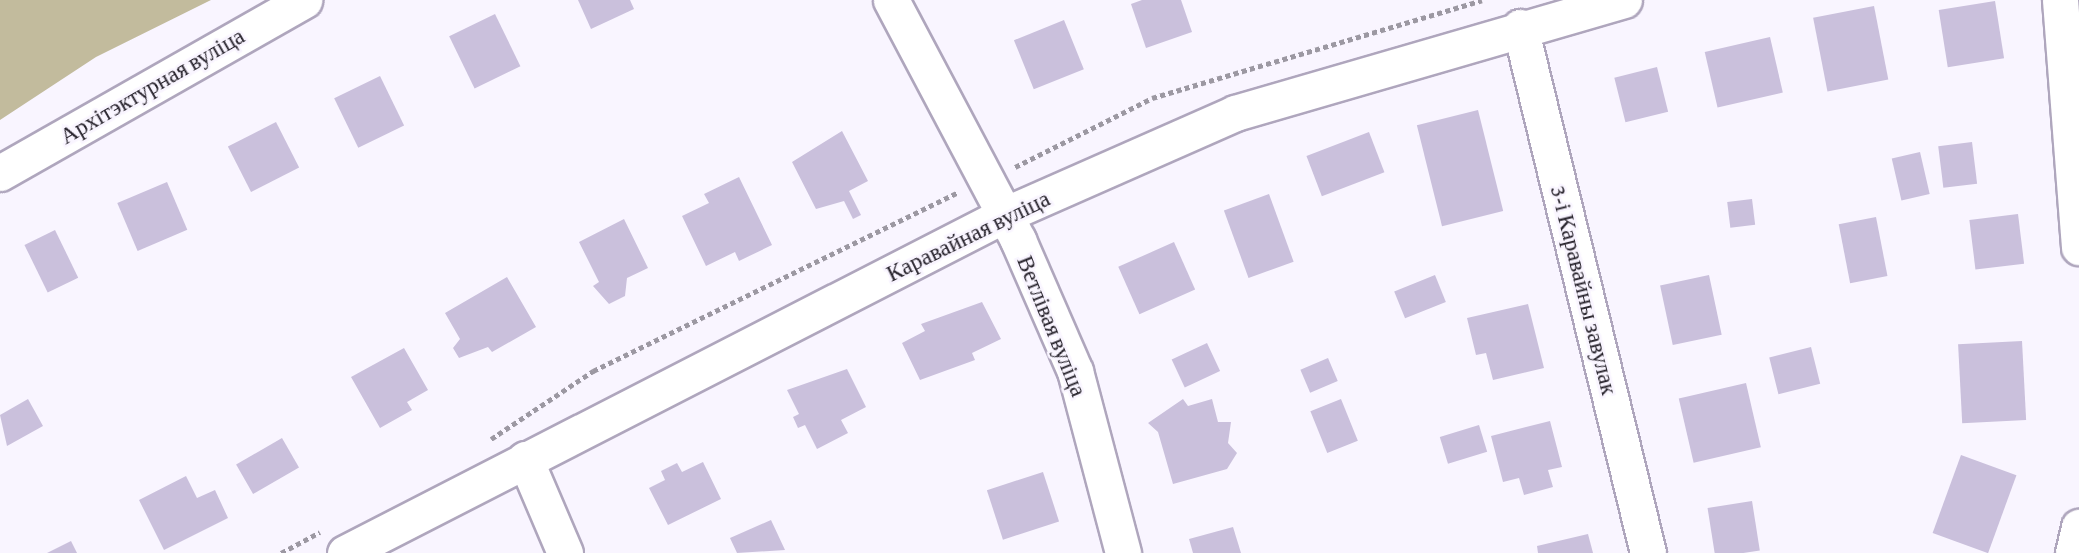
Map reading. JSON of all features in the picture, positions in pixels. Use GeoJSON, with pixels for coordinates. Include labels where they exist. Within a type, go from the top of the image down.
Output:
{"type":"FeatureCollection","features":[{"type":"Feature","properties":{"kind":"street","name":"Архітэктурная вуліца"},"geometry":{"type":"LineString","coordinates":[[0,173],[304,0]]}},
{"type":"Feature","properties":{"kind":"street","name":"Ветлівая вуліца"},"geometry":{"type":"LineString","coordinates":[[891,0],[1002,216],[1075,371],[1123,553]]}},
{"type":"Feature","properties":{"kind":"street","name":"Каравайная вуліца"},"geometry":{"type":"LineString","coordinates":[[345,553],[1002,216],[1235,113],[1520,27],[1624,0]]}},
{"type":"Feature","properties":{"kind":"street"},"geometry":{"type":"LineString","coordinates":[[2060,0],[2079,247]]}},
{"type":"Feature","properties":{"kind":"street","name":"3-і Каравайны завулак"},"geometry":{"type":"LineString","coordinates":[[1520,27],[1648,553]]}},
{"type":"Feature","properties":{"kind":"street"},"geometry":{"type":"LineString","coordinates":[[525,459],[565,553]]}},
{"type":"Feature","properties":{"kind":"street"},"geometry":{"type":"LineString","coordinates":[[2073,553],[2079,527]]}},
{"type":"Feature","properties":{"kind":"shaded area"},"geometry":{"type":"Polygon","coordinates":[[[0,0],[211,0],[96,57],[0,120],[0,0]]]}},
{"type":"Feature","properties":{"kind":"building"},"geometry":{"type":"Polygon","coordinates":[[[578,0],[630,0],[634,9],[591,29],[578,0]]]}},
{"type":"Feature","properties":{"kind":"building"},"geometry":{"type":"Polygon","coordinates":[[[1142,0],[1181,0],[1192,32],[1146,48],[1131,4],[1142,0]]]}},
{"type":"Feature","properties":{"kind":"building"},"geometry":{"type":"Polygon","coordinates":[[[1995,1],[2004,58],[1948,67],[1939,10],[1995,1]]]}},
{"type":"Feature","properties":{"kind":"building"},"geometry":{"type":"Polygon","coordinates":[[[1874,6],[1888,80],[1827,91],[1813,18],[1874,6]]]}},
{"type":"Feature","properties":{"kind":"building"},"geometry":{"type":"Polygon","coordinates":[[[495,14],[520,66],[475,88],[449,36],[495,14]]]}},
{"type":"Feature","properties":{"kind":"building"},"geometry":{"type":"Polygon","coordinates":[[[1064,20],[1084,69],[1034,89],[1014,40],[1064,20]]]}},
{"type":"Feature","properties":{"kind":"building"},"geometry":{"type":"Polygon","coordinates":[[[1770,37],[1783,93],[1718,108],[1705,52],[1770,37]]]}},
{"type":"Feature","properties":{"kind":"building"},"geometry":{"type":"Polygon","coordinates":[[[1657,67],[1668,112],[1625,122],[1614,78],[1657,67]]]}},
{"type":"Feature","properties":{"kind":"building"},"geometry":{"type":"Polygon","coordinates":[[[380,76],[404,125],[358,148],[334,98],[380,76]]]}},
{"type":"Feature","properties":{"kind":"building"},"geometry":{"type":"Polygon","coordinates":[[[1478,110],[1503,211],[1442,226],[1417,125],[1478,110]]]}},
{"type":"Feature","properties":{"kind":"building"},"geometry":{"type":"Polygon","coordinates":[[[276,122],[299,167],[251,192],[228,147],[276,122]]]}},
{"type":"Feature","properties":{"kind":"building"},"geometry":{"type":"Polygon","coordinates":[[[842,131],[868,181],[849,191],[861,215],[853,219],[844,201],[816,209],[792,162],[842,131]]]}},
{"type":"Feature","properties":{"kind":"building"},"geometry":{"type":"Polygon","coordinates":[[[1369,132],[1384,172],[1322,196],[1306,156],[1369,132]]]}},
{"type":"Feature","properties":{"kind":"building"},"geometry":{"type":"Polygon","coordinates":[[[1972,142],[1977,184],[1943,188],[1938,146],[1972,142]]]}},
{"type":"Feature","properties":{"kind":"building"},"geometry":{"type":"Polygon","coordinates":[[[1920,152],[1930,194],[1901,200],[1892,159],[1920,152]]]}},
{"type":"Feature","properties":{"kind":"building"},"geometry":{"type":"Polygon","coordinates":[[[739,177],[772,245],[739,261],[735,252],[706,266],[682,216],[709,203],[704,194],[739,177]]]}},
{"type":"Feature","properties":{"kind":"building"},"geometry":{"type":"Polygon","coordinates":[[[167,182],[187,230],[138,251],[117,203],[167,182]]]}},
{"type":"Feature","properties":{"kind":"building"},"geometry":{"type":"Polygon","coordinates":[[[1269,194],[1294,262],[1249,278],[1224,210],[1269,194]]]}},
{"type":"Feature","properties":{"kind":"building"},"geometry":{"type":"Polygon","coordinates":[[[1752,199],[1755,225],[1730,228],[1727,202],[1752,199]]]}},
{"type":"Feature","properties":{"kind":"building"},"geometry":{"type":"Polygon","coordinates":[[[2018,214],[2024,264],[1975,270],[1969,220],[2018,214]]]}},
{"type":"Feature","properties":{"kind":"building"},"geometry":{"type":"Polygon","coordinates":[[[1876,217],[1887,276],[1850,283],[1839,224],[1876,217]]]}},
{"type":"Feature","properties":{"kind":"building"},"geometry":{"type":"Polygon","coordinates":[[[624,219],[648,268],[627,278],[625,296],[609,304],[593,286],[599,282],[579,242],[624,219]]]}},
{"type":"Feature","properties":{"kind":"building"},"geometry":{"type":"Polygon","coordinates":[[[55,230],[78,278],[48,293],[24,245],[55,230]]]}},
{"type":"Feature","properties":{"kind":"building"},"geometry":{"type":"Polygon","coordinates":[[[1174,242],[1195,290],[1139,314],[1118,267],[1174,242]]]}},
{"type":"Feature","properties":{"kind":"building"},"geometry":{"type":"Polygon","coordinates":[[[1435,275],[1446,302],[1405,318],[1394,291],[1435,275]]]}},
{"type":"Feature","properties":{"kind":"building"},"geometry":{"type":"Polygon","coordinates":[[[1709,275],[1722,335],[1673,345],[1660,285],[1709,275]]]}},
{"type":"Feature","properties":{"kind":"building"},"geometry":{"type":"Polygon","coordinates":[[[507,277],[536,327],[492,352],[488,347],[459,358],[453,348],[460,339],[445,313],[507,277]]]}},
{"type":"Feature","properties":{"kind":"building"},"geometry":{"type":"Polygon","coordinates":[[[982,302],[1001,339],[972,353],[975,360],[920,380],[902,343],[925,331],[921,324],[982,302]]]}},
{"type":"Feature","properties":{"kind":"building"},"geometry":{"type":"Polygon","coordinates":[[[1528,304],[1544,368],[1493,380],[1486,353],[1476,355],[1467,318],[1528,304]]]}},
{"type":"Feature","properties":{"kind":"building"},"geometry":{"type":"Polygon","coordinates":[[[2022,341],[2026,420],[1962,423],[1958,344],[2022,341]]]}},
{"type":"Feature","properties":{"kind":"building"},"geometry":{"type":"Polygon","coordinates":[[[1207,343],[1220,371],[1185,388],[1172,359],[1207,343]]]}},
{"type":"Feature","properties":{"kind":"building"},"geometry":{"type":"Polygon","coordinates":[[[1811,347],[1820,384],[1778,394],[1769,357],[1811,347]]]}},
{"type":"Feature","properties":{"kind":"building"},"geometry":{"type":"Polygon","coordinates":[[[404,348],[428,390],[407,402],[412,410],[380,428],[351,377],[404,348]]]}},
{"type":"Feature","properties":{"kind":"building"},"geometry":{"type":"Polygon","coordinates":[[[1328,358],[1338,381],[1310,393],[1300,370],[1328,358]]]}},
{"type":"Feature","properties":{"kind":"building"},"geometry":{"type":"Polygon","coordinates":[[[847,369],[866,407],[841,420],[848,433],[817,449],[805,425],[798,428],[793,417],[799,414],[787,390],[847,369]]]}},
{"type":"Feature","properties":{"kind":"building"},"geometry":{"type":"Polygon","coordinates":[[[1746,383],[1761,447],[1694,463],[1679,399],[1746,383]]]}},
{"type":"Feature","properties":{"kind":"building"},"geometry":{"type":"Polygon","coordinates":[[[28,399],[43,426],[7,446],[0,415],[28,399]]]}},
{"type":"Feature","properties":{"kind":"building"},"geometry":{"type":"Polygon","coordinates":[[[1183,399],[1188,406],[1212,399],[1218,422],[1231,422],[1228,443],[1237,453],[1227,469],[1173,484],[1158,432],[1148,423],[1183,399]]]}},
{"type":"Feature","properties":{"kind":"building"},"geometry":{"type":"Polygon","coordinates":[[[1341,399],[1358,441],[1327,453],[1310,411],[1341,399]]]}},
{"type":"Feature","properties":{"kind":"building"},"geometry":{"type":"Polygon","coordinates":[[[1550,421],[1562,467],[1548,470],[1553,487],[1524,495],[1519,478],[1503,482],[1491,436],[1550,421]]]}},
{"type":"Feature","properties":{"kind":"building"},"geometry":{"type":"Polygon","coordinates":[[[1479,425],[1487,452],[1448,464],[1440,437],[1479,425]]]}},
{"type":"Feature","properties":{"kind":"building"},"geometry":{"type":"Polygon","coordinates":[[[282,438],[299,467],[253,494],[236,464],[282,438]]]}},
{"type":"Feature","properties":{"kind":"building"},"geometry":{"type":"Polygon","coordinates":[[[1961,455],[2016,475],[1988,553],[1933,533],[1961,455]]]}},
{"type":"Feature","properties":{"kind":"building"},"geometry":{"type":"Polygon","coordinates":[[[703,462],[721,499],[668,525],[649,488],[665,480],[661,471],[677,463],[682,472],[703,462]]]}},
{"type":"Feature","properties":{"kind":"building"},"geometry":{"type":"Polygon","coordinates":[[[1043,472],[1059,521],[1003,540],[987,490],[1043,472]]]}},
{"type":"Feature","properties":{"kind":"building"},"geometry":{"type":"Polygon","coordinates":[[[186,476],[197,498],[215,490],[228,518],[164,550],[139,500],[186,476]]]}},
{"type":"Feature","properties":{"kind":"building"},"geometry":{"type":"Polygon","coordinates":[[[1752,501],[1760,550],[1715,553],[1708,508],[1752,501]]]}},
{"type":"Feature","properties":{"kind":"building"},"geometry":{"type":"Polygon","coordinates":[[[771,520],[785,550],[737,553],[730,538],[771,520]]]}},
{"type":"Feature","properties":{"kind":"building"},"geometry":{"type":"Polygon","coordinates":[[[1233,527],[1241,553],[1193,553],[1189,539],[1233,527]]]}},
{"type":"Feature","properties":{"kind":"building"},"geometry":{"type":"Polygon","coordinates":[[[1588,534],[1593,553],[1538,553],[1537,546],[1588,534]]]}},
{"type":"Feature","properties":{"kind":"building"},"geometry":{"type":"Polygon","coordinates":[[[71,541],[77,553],[47,553],[71,541]]]}}]}
